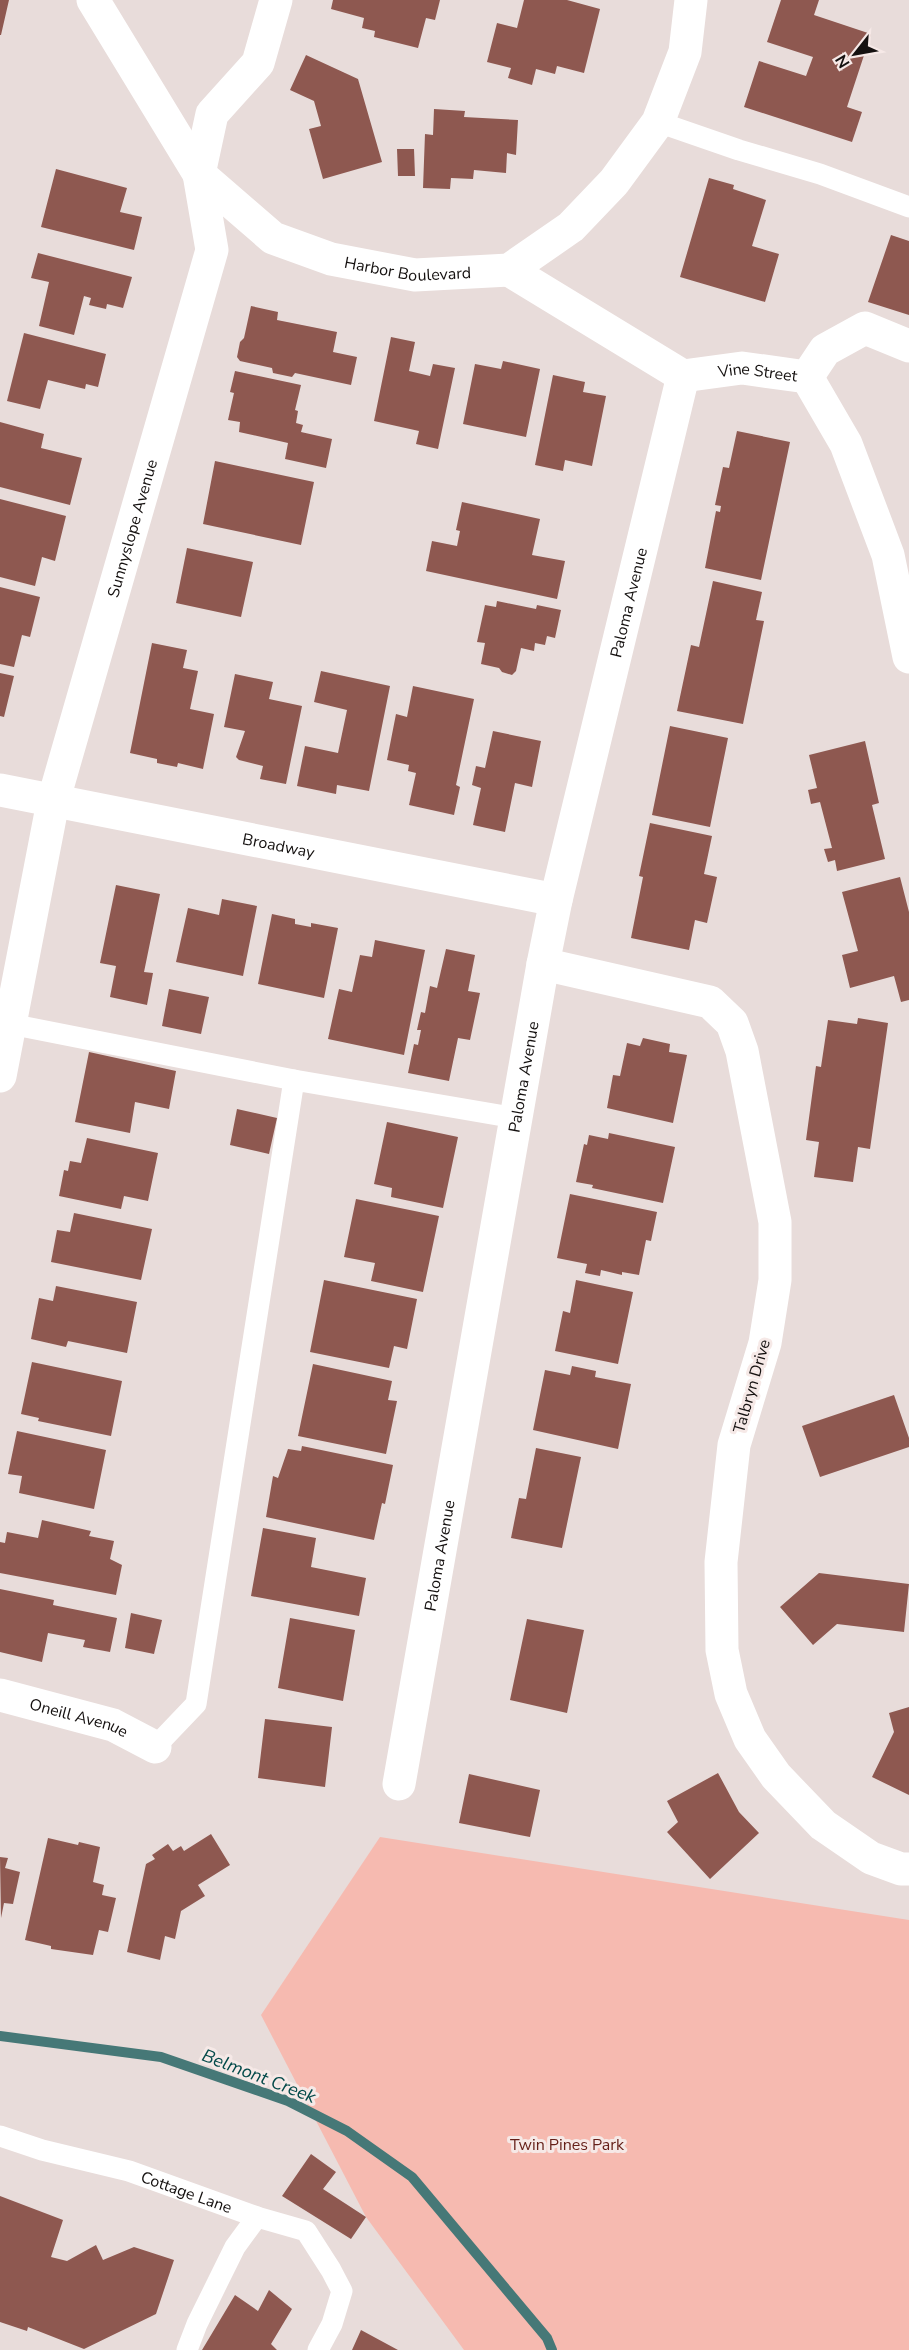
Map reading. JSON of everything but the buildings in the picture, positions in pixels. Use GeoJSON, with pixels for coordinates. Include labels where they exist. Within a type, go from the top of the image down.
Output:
{"type":"FeatureCollection","features":[{"type":"Feature","properties":{"kind":"street","name":"Harbor Boulevard"},"geometry":{"type":"LineString","coordinates":[[93,0],[199,174],[273,238],[331,259],[415,274],[509,270]]}},
{"type":"Feature","properties":{"kind":"street","name":"Sunnyslope Avenue"},"geometry":{"type":"LineString","coordinates":[[0,1076],[52,802],[212,250],[199,174],[212,114],[258,63],[276,0]]}},
{"type":"Feature","properties":{"kind":"street"},"geometry":{"type":"LineString","coordinates":[[683,376],[509,270],[571,227],[614,182],[658,122],[685,52],[691,0]]}},
{"type":"Feature","properties":{"kind":"street"},"geometry":{"type":"LineString","coordinates":[[807,377],[825,350],[865,328],[909,346]]}},
{"type":"Feature","properties":{"kind":"street","name":"Vine Street"},"geometry":{"type":"LineString","coordinates":[[683,376],[742,368],[807,377],[846,444],[888,555],[909,657]]}},
{"type":"Feature","properties":{"kind":"street","name":"Paloma Avenue"},"geometry":{"type":"LineString","coordinates":[[399,1784],[543,964],[556,900],[683,376]]}},
{"type":"Feature","properties":{"kind":"street","name":"Broadway"},"geometry":{"type":"LineString","coordinates":[[0,790],[556,900]]}},
{"type":"Feature","properties":{"kind":"street","name":"Talbryn Drive"},"geometry":{"type":"LineString","coordinates":[[543,964],[710,1002],[732,1023],[742,1052],[775,1222],[775,1280],[765,1343],[734,1445],[721,1562],[722,1650],[731,1694],[750,1739],[776,1776],[824,1825],[872,1858],[901,1869],[909,1869]]}},
{"type":"Feature","properties":{"kind":"street","name":"Oneill Avenue"},"geometry":{"type":"LineString","coordinates":[[0,1695],[113,1725],[155,1747]]}},
{"type":"Feature","properties":{"kind":"lane"},"geometry":{"type":"LineString","coordinates":[[658,122],[739,150],[820,174],[909,207]]}},
{"type":"Feature","properties":{"kind":"lane"},"geometry":{"type":"LineString","coordinates":[[10,1024],[294,1080],[516,1118]]}},
{"type":"Feature","properties":{"kind":"lane"},"geometry":{"type":"LineString","coordinates":[[155,1747],[196,1704],[294,1080]]}},
{"type":"Feature","properties":{"kind":"lane","name":"Cottage Lane"},"geometry":{"type":"LineString","coordinates":[[0,2136],[42,2150],[129,2171],[257,2217],[306,2231],[332,2270],[342,2291],[332,2324],[318,2350]]}},
{"type":"Feature","properties":{"kind":"lane"},"geometry":{"type":"LineString","coordinates":[[187,2350],[197,2324],[235,2247],[257,2217]]}},
{"type":"Feature","properties":{"kind":"green space","name":"Twin Pines Park"},"geometry":{"type":"Polygon","coordinates":[[[380,1837],[909,1920],[909,2350],[464,2350],[366,2217],[261,2015],[380,1837]]]}},
{"type":"Feature","properties":{"kind":"waterway","name":"Belmont Creek"},"geometry":{"type":"LineString","coordinates":[[0,2036],[161,2057],[288,2101],[347,2131],[412,2177],[547,2338],[552,2350]]}}]}
